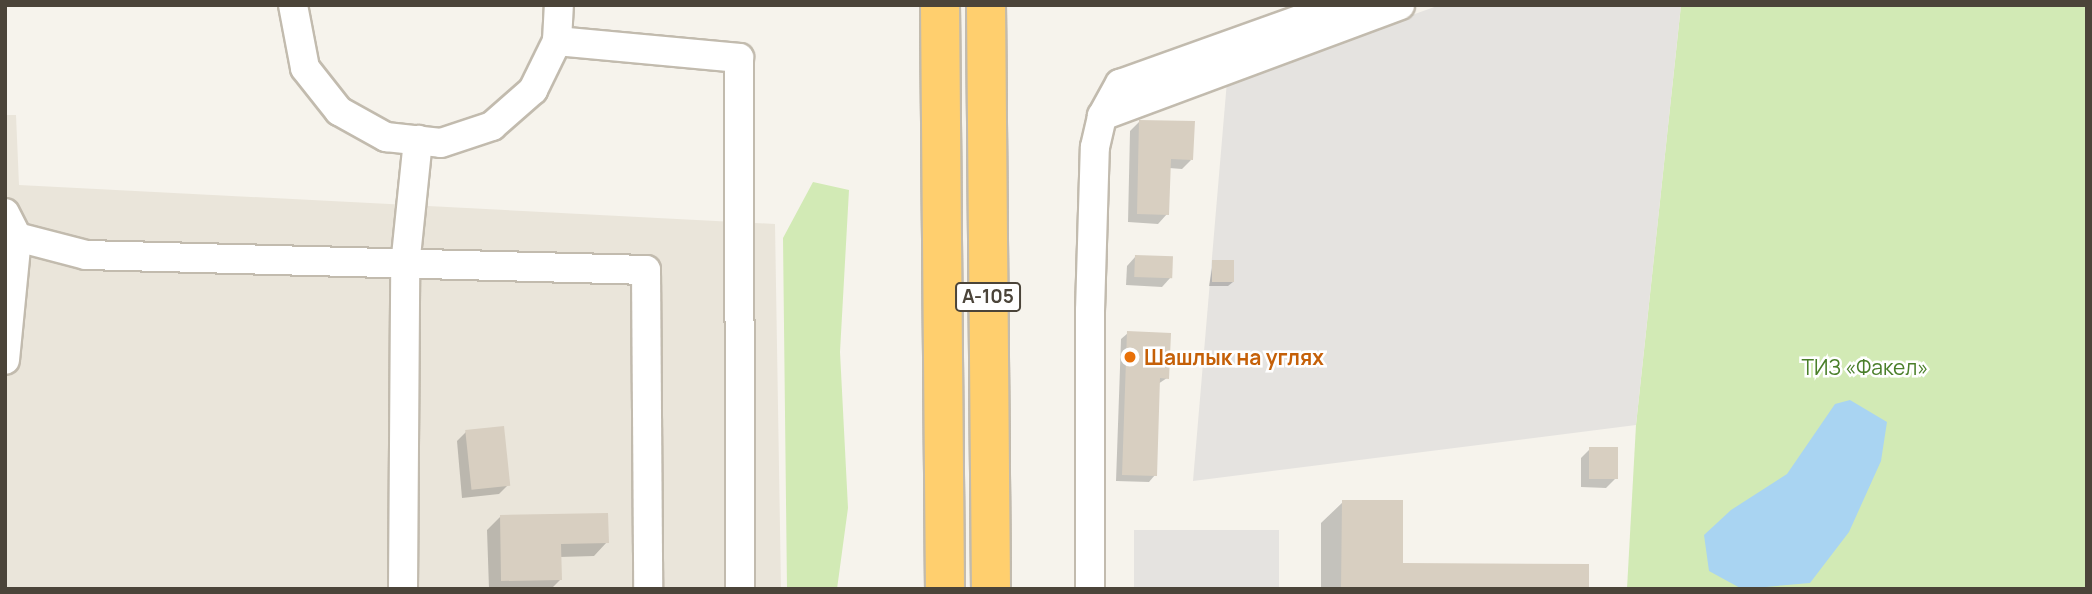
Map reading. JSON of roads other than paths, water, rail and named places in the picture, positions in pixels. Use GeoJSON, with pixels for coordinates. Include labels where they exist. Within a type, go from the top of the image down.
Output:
{"type":"FeatureCollection","features":[{"type":"Feature","properties":{"kind":"highway","name":"А-105"},"geometry":{"type":"LineString","coordinates":[[940,5],[945,589]]}},
{"type":"Feature","properties":{"kind":"highway","name":"А-105"},"geometry":{"type":"LineString","coordinates":[[986,5],[991,589]]}},
{"type":"Feature","properties":{"kind":"street"},"geometry":{"type":"LineString","coordinates":[[293,5],[305,68],[339,111],[386,137],[440,143],[492,126],[533,90],[557,41],[559,5]]}},
{"type":"Feature","properties":{"kind":"street"},"geometry":{"type":"LineString","coordinates":[[1090,589],[1090,311],[1095,147],[1102,116],[1120,84],[1341,5]]}},
{"type":"Feature","properties":{"kind":"street"},"geometry":{"type":"LineString","coordinates":[[1102,116],[1400,5]]}},
{"type":"Feature","properties":{"kind":"street"},"geometry":{"type":"LineString","coordinates":[[557,41],[738,58],[740,589]]}},
{"type":"Feature","properties":{"kind":"street"},"geometry":{"type":"LineString","coordinates":[[403,589],[405,266],[418,140]]}},
{"type":"Feature","properties":{"kind":"street"},"geometry":{"type":"LineString","coordinates":[[5,360],[11,225],[86,255],[646,271],[648,589]]}},
{"type":"Feature","properties":{"kind":"water"},"geometry":{"type":"Polygon","coordinates":[[[1850,400],[1887,422],[1881,461],[1849,532],[1810,583],[1742,589],[1709,571],[1704,535],[1731,510],[1787,474],[1835,404],[1850,400]]]}},
{"type":"Feature","properties":{"kind":"place","name":"Шашлык на углях"},"geometry":{"type":"Point","coordinates":[1130,357]}},
{"type":"Feature","properties":{"kind":"park label","name":"ТИЗ «Факел»"},"geometry":{"type":"Point","coordinates":[1865,367]}}]}
